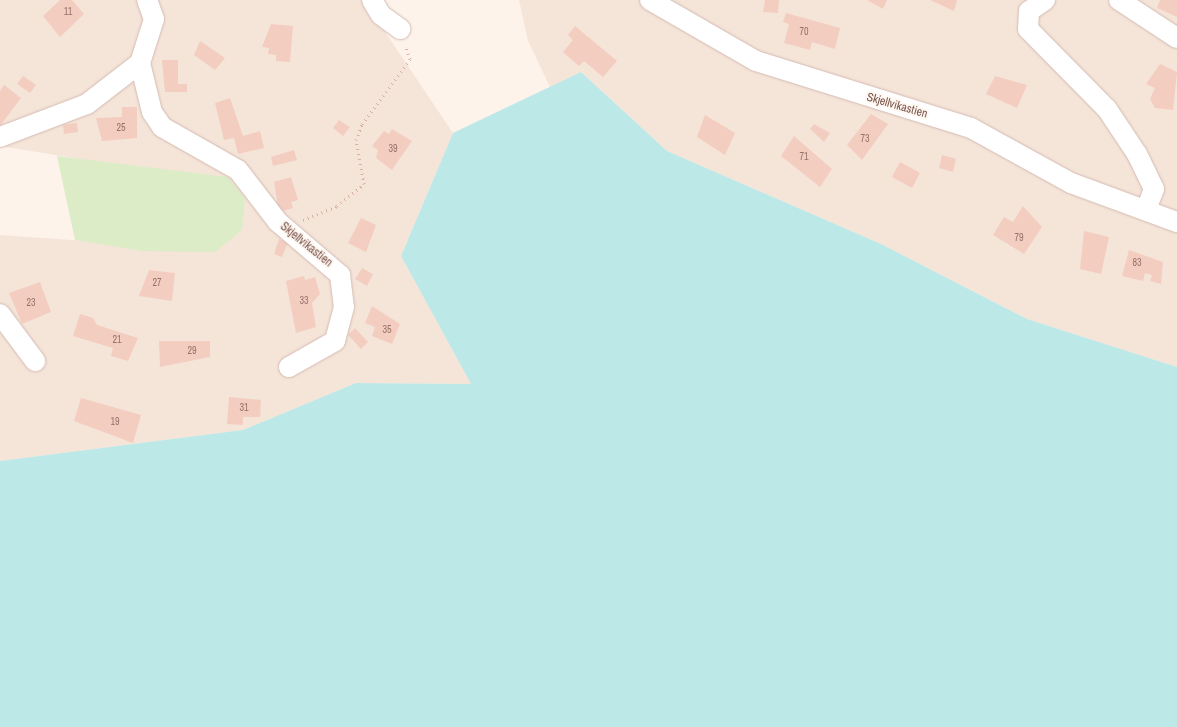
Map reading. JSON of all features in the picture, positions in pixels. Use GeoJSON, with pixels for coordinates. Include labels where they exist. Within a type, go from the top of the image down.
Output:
{"type":"FeatureCollection","features":[{"type":"Feature","properties":{"kind":"street"},"geometry":{"type":"LineString","coordinates":[[0,136],[86,104],[140,63],[154,19],[147,0]]}},
{"type":"Feature","properties":{"kind":"street"},"geometry":{"type":"LineString","coordinates":[[372,0],[381,15],[400,28]]}},
{"type":"Feature","properties":{"kind":"street","name":"Skjellvikastien"},"geometry":{"type":"LineString","coordinates":[[650,0],[756,61],[971,128],[1071,183],[1177,222]]}},
{"type":"Feature","properties":{"kind":"street"},"geometry":{"type":"LineString","coordinates":[[1045,0],[1029,10],[1028,28],[1107,109],[1137,154],[1154,189],[1146,210]]}},
{"type":"Feature","properties":{"kind":"street"},"geometry":{"type":"LineString","coordinates":[[1119,0],[1177,38]]}},
{"type":"Feature","properties":{"kind":"street","name":"Skjellvikastien"},"geometry":{"type":"LineString","coordinates":[[140,63],[152,112],[162,127],[238,170],[284,227],[335,269],[345,295],[343,317],[333,344],[289,367]]}},
{"type":"Feature","properties":{"kind":"street"},"geometry":{"type":"LineString","coordinates":[[0,314],[35,361]]}},
{"type":"Feature","properties":{"kind":"path"},"geometry":{"type":"LineString","coordinates":[[284,227],[337,206],[364,184],[356,140],[362,124],[410,59],[400,28]]}},
{"type":"Feature","properties":{"kind":"shaded area"},"geometry":{"type":"Polygon","coordinates":[[[0,0],[370,0],[381,26],[453,133],[401,256],[471,384],[356,383],[243,430],[0,461],[0,235],[85,241],[141,251],[80,159],[0,146],[0,0]]]}},
{"type":"Feature","properties":{"kind":"shaded area"},"geometry":{"type":"Polygon","coordinates":[[[519,0],[1177,0],[1177,367],[1027,319],[881,244],[667,151],[581,72],[550,87],[528,41],[519,0]]]}},
{"type":"Feature","properties":{"kind":"green space"},"geometry":{"type":"Polygon","coordinates":[[[57,156],[228,177],[245,198],[242,230],[215,252],[141,251],[75,240],[57,156]]]}},
{"type":"Feature","properties":{"kind":"water"},"geometry":{"type":"Polygon","coordinates":[[[581,72],[667,151],[881,244],[1027,319],[1177,367],[1177,727],[0,727],[0,461],[243,430],[356,383],[471,384],[401,256],[453,133],[581,72]]]}},
{"type":"Feature","properties":{"kind":"building"},"geometry":{"type":"Polygon","coordinates":[[[60,0],[72,0],[84,14],[60,37],[43,16],[60,0]]]}},
{"type":"Feature","properties":{"kind":"building"},"geometry":{"type":"Polygon","coordinates":[[[765,0],[779,0],[778,13],[763,12],[765,0]]]}},
{"type":"Feature","properties":{"kind":"building"},"geometry":{"type":"Polygon","coordinates":[[[867,0],[887,0],[883,9],[867,0]]]}},
{"type":"Feature","properties":{"kind":"building"},"geometry":{"type":"Polygon","coordinates":[[[930,0],[957,0],[954,11],[930,0]]]}},
{"type":"Feature","properties":{"kind":"building"},"geometry":{"type":"Polygon","coordinates":[[[1160,0],[1177,0],[1177,17],[1157,8],[1160,0]]]}},
{"type":"Feature","properties":{"kind":"building"},"geometry":{"type":"Polygon","coordinates":[[[786,13],[840,28],[835,49],[812,42],[810,50],[784,43],[789,24],[783,22],[786,13]]]}},
{"type":"Feature","properties":{"kind":"building"},"geometry":{"type":"Polygon","coordinates":[[[271,24],[293,26],[290,62],[276,61],[276,55],[268,54],[269,48],[262,47],[271,24]]]}},
{"type":"Feature","properties":{"kind":"building"},"geometry":{"type":"Polygon","coordinates":[[[575,26],[617,61],[603,77],[584,61],[579,66],[563,52],[573,40],[568,35],[575,26]]]}},
{"type":"Feature","properties":{"kind":"building"},"geometry":{"type":"Polygon","coordinates":[[[200,41],[225,58],[215,70],[194,55],[200,41]]]}},
{"type":"Feature","properties":{"kind":"building"},"geometry":{"type":"Polygon","coordinates":[[[162,60],[178,60],[178,84],[187,84],[187,92],[165,92],[162,60]]]}},
{"type":"Feature","properties":{"kind":"building"},"geometry":{"type":"Polygon","coordinates":[[[1160,64],[1177,72],[1173,110],[1155,108],[1150,99],[1155,88],[1146,84],[1160,64]]]}},
{"type":"Feature","properties":{"kind":"building"},"geometry":{"type":"Polygon","coordinates":[[[23,76],[36,85],[30,93],[17,84],[23,76]]]}},
{"type":"Feature","properties":{"kind":"building"},"geometry":{"type":"Polygon","coordinates":[[[995,76],[1027,85],[1017,108],[986,94],[995,76]]]}},
{"type":"Feature","properties":{"kind":"building"},"geometry":{"type":"Polygon","coordinates":[[[4,85],[21,98],[0,126],[0,91],[4,85]]]}},
{"type":"Feature","properties":{"kind":"building"},"geometry":{"type":"Polygon","coordinates":[[[230,98],[243,136],[260,131],[264,148],[238,154],[234,138],[224,140],[215,103],[230,98]]]}},
{"type":"Feature","properties":{"kind":"building"},"geometry":{"type":"Polygon","coordinates":[[[122,107],[137,107],[137,138],[102,141],[96,118],[122,117],[122,107]]]}},
{"type":"Feature","properties":{"kind":"building"},"geometry":{"type":"Polygon","coordinates":[[[871,114],[888,124],[862,160],[847,145],[871,114]]]}},
{"type":"Feature","properties":{"kind":"building"},"geometry":{"type":"Polygon","coordinates":[[[705,115],[735,133],[725,155],[697,137],[705,115]]]}},
{"type":"Feature","properties":{"kind":"building"},"geometry":{"type":"Polygon","coordinates":[[[339,120],[350,127],[343,136],[333,128],[339,120]]]}},
{"type":"Feature","properties":{"kind":"building"},"geometry":{"type":"Polygon","coordinates":[[[77,123],[78,132],[64,134],[63,125],[77,123]]]}},
{"type":"Feature","properties":{"kind":"building"},"geometry":{"type":"Polygon","coordinates":[[[814,124],[830,133],[824,142],[810,129],[814,124]]]}},
{"type":"Feature","properties":{"kind":"building"},"geometry":{"type":"Polygon","coordinates":[[[392,129],[412,141],[392,170],[376,158],[378,150],[372,146],[384,131],[389,134],[392,129]]]}},
{"type":"Feature","properties":{"kind":"building"},"geometry":{"type":"Polygon","coordinates":[[[794,136],[832,169],[820,187],[781,156],[794,136]]]}},
{"type":"Feature","properties":{"kind":"building"},"geometry":{"type":"Polygon","coordinates":[[[294,150],[297,160],[273,166],[271,157],[294,150]]]}},
{"type":"Feature","properties":{"kind":"building"},"geometry":{"type":"Polygon","coordinates":[[[942,155],[956,159],[953,172],[939,168],[942,155]]]}},
{"type":"Feature","properties":{"kind":"building"},"geometry":{"type":"Polygon","coordinates":[[[900,162],[920,173],[912,188],[892,177],[900,162]]]}},
{"type":"Feature","properties":{"kind":"building"},"geometry":{"type":"Polygon","coordinates":[[[291,177],[298,200],[291,202],[293,208],[279,212],[274,182],[291,177]]]}},
{"type":"Feature","properties":{"kind":"building"},"geometry":{"type":"Polygon","coordinates":[[[1023,206],[1042,227],[1024,254],[993,235],[1004,217],[1013,222],[1023,206]]]}},
{"type":"Feature","properties":{"kind":"building"},"geometry":{"type":"Polygon","coordinates":[[[361,218],[376,225],[366,252],[348,243],[361,218]]]}},
{"type":"Feature","properties":{"kind":"building"},"geometry":{"type":"Polygon","coordinates":[[[1084,231],[1109,237],[1101,274],[1080,269],[1084,231]]]}},
{"type":"Feature","properties":{"kind":"building"},"geometry":{"type":"Polygon","coordinates":[[[279,239],[288,242],[282,257],[274,254],[279,239]]]}},
{"type":"Feature","properties":{"kind":"building"},"geometry":{"type":"Polygon","coordinates":[[[1129,250],[1163,262],[1161,284],[1150,281],[1152,275],[1145,273],[1143,281],[1122,276],[1129,250]]]}},
{"type":"Feature","properties":{"kind":"building"},"geometry":{"type":"Polygon","coordinates":[[[362,268],[373,274],[367,286],[355,279],[362,268]]]}},
{"type":"Feature","properties":{"kind":"building"},"geometry":{"type":"Polygon","coordinates":[[[149,270],[175,273],[172,301],[139,296],[149,270]]]}},
{"type":"Feature","properties":{"kind":"building"},"geometry":{"type":"Polygon","coordinates":[[[304,276],[305,280],[315,277],[320,294],[312,303],[316,327],[296,333],[286,281],[304,276]]]}},
{"type":"Feature","properties":{"kind":"building"},"geometry":{"type":"Polygon","coordinates":[[[40,282],[51,312],[22,324],[9,293],[40,282]]]}},
{"type":"Feature","properties":{"kind":"building"},"geometry":{"type":"Polygon","coordinates":[[[372,306],[400,324],[392,344],[372,336],[375,327],[365,323],[372,306]]]}},
{"type":"Feature","properties":{"kind":"building"},"geometry":{"type":"Polygon","coordinates":[[[80,314],[93,318],[97,325],[138,338],[128,361],[111,356],[113,348],[73,336],[80,314]]]}},
{"type":"Feature","properties":{"kind":"building"},"geometry":{"type":"Polygon","coordinates":[[[355,328],[368,342],[361,349],[348,335],[355,328]]]}},
{"type":"Feature","properties":{"kind":"building"},"geometry":{"type":"Polygon","coordinates":[[[159,341],[210,341],[210,357],[160,367],[159,341]]]}},
{"type":"Feature","properties":{"kind":"building"},"geometry":{"type":"Polygon","coordinates":[[[229,397],[261,400],[260,417],[243,417],[243,425],[227,424],[229,397]]]}},
{"type":"Feature","properties":{"kind":"building"},"geometry":{"type":"Polygon","coordinates":[[[81,398],[141,415],[133,443],[74,421],[81,398]]]}}]}
